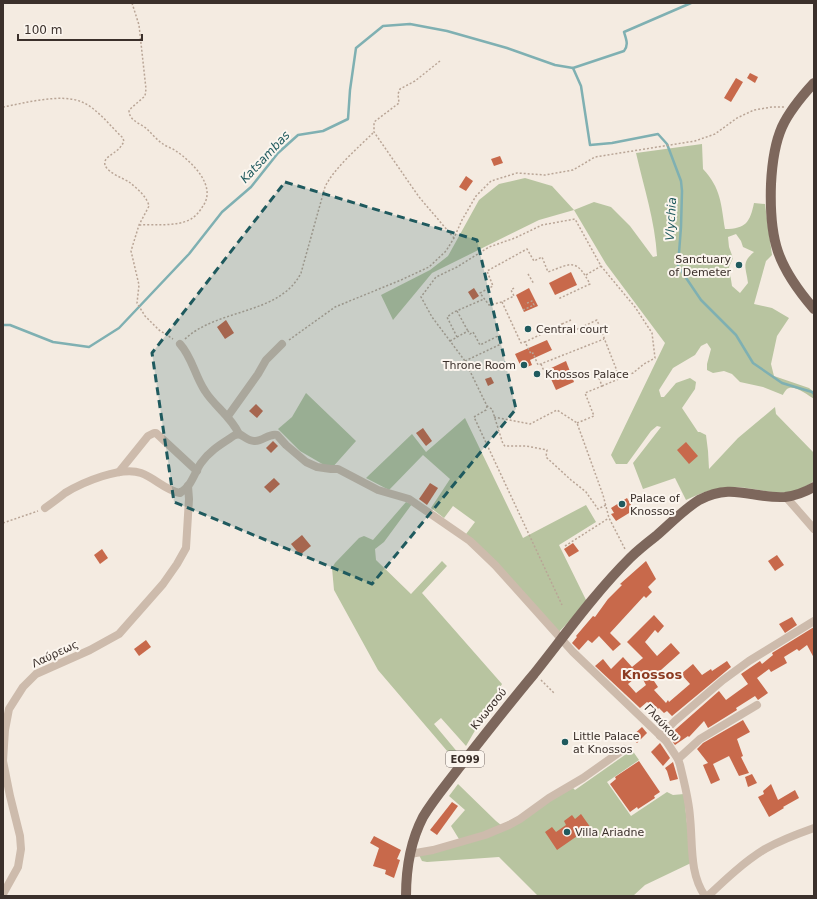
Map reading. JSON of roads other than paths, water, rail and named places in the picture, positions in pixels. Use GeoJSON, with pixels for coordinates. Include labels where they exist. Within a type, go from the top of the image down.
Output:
{"type":"FeatureCollection","features":[{"type":"Feature","properties":{"kind":"main road"},"geometry":{"type":"LineString","coordinates":[[814,83],[792,109],[781,128],[774,153],[771,191],[771,220],[775,245],[780,259],[792,281],[814,309]]}},
{"type":"Feature","properties":{"kind":"main road"},"geometry":{"type":"LineString","coordinates":[[786,497],[802,493],[814,487]]}},
{"type":"Feature","properties":{"kind":"main road","name":"Κνωσσού"},"geometry":{"type":"LineString","coordinates":[[406,896],[410,854],[413,841],[421,822],[434,799],[601,590],[631,558],[691,506],[712,495],[736,491],[786,497]]}},
{"type":"Feature","properties":{"kind":"street"},"geometry":{"type":"LineString","coordinates":[[45,508],[71,490],[119,472],[128,471],[146,475],[172,491],[180,493],[188,486],[200,464],[211,451],[235,435],[239,434],[228,416],[206,392],[188,354],[180,344]]}},
{"type":"Feature","properties":{"kind":"street"},"geometry":{"type":"LineString","coordinates":[[228,416],[258,374],[266,360],[282,344]]}},
{"type":"Feature","properties":{"kind":"street"},"geometry":{"type":"LineString","coordinates":[[119,472],[148,436],[154,432],[197,471]]}},
{"type":"Feature","properties":{"kind":"street","name":"Γλαύκου"},"geometry":{"type":"LineString","coordinates":[[239,434],[249,440],[256,441],[270,435],[277,435],[298,457],[311,465],[321,468],[338,468],[378,490],[409,499],[470,541],[495,565],[573,652],[666,742],[678,759],[690,816],[693,868],[697,884],[705,896]]}},
{"type":"Feature","properties":{"kind":"street","name":"Λαύρεως"},"geometry":{"type":"LineString","coordinates":[[3,894],[15,874],[21,854],[20,836],[11,802],[3,761],[5,730],[9,709],[23,687],[36,674],[90,650],[119,634],[162,584],[177,564],[186,548],[189,499],[188,486]]}},
{"type":"Feature","properties":{"kind":"street"},"geometry":{"type":"LineString","coordinates":[[786,497],[814,529]]}},
{"type":"Feature","properties":{"kind":"street"},"geometry":{"type":"LineString","coordinates":[[660,736],[675,721],[723,680],[749,661],[814,621]]}},
{"type":"Feature","properties":{"kind":"street"},"geometry":{"type":"LineString","coordinates":[[678,759],[700,739],[757,705]]}},
{"type":"Feature","properties":{"kind":"street"},"geometry":{"type":"LineString","coordinates":[[410,854],[433,850],[485,835],[509,825],[549,798],[583,778],[624,749]]}},
{"type":"Feature","properties":{"kind":"street"},"geometry":{"type":"LineString","coordinates":[[708,896],[742,866],[764,850],[814,828]]}},
{"type":"Feature","properties":{"kind":"waterway","name":"Katsambas"},"geometry":{"type":"LineString","coordinates":[[3,325],[10,325],[53,342],[89,347],[119,328],[189,254],[222,212],[251,187],[278,153],[298,135],[323,131],[348,119],[350,90],[356,48],[383,26],[410,24],[447,31],[507,48],[555,65],[573,68],[624,51],[627,44],[624,32],[691,3]]}},
{"type":"Feature","properties":{"kind":"waterway","name":"Vlychia"},"geometry":{"type":"LineString","coordinates":[[573,68],[581,86],[590,145],[612,143],[658,134],[667,144],[681,181],[682,191],[678,266],[701,300],[736,335],[753,363],[782,383],[812,392],[814,394]]}},
{"type":"Feature","properties":{"kind":"place","name":"Sanctuary of Demeter"},"geometry":{"type":"Point","coordinates":[739,265]}},
{"type":"Feature","properties":{"kind":"place","name":"Central court"},"geometry":{"type":"Point","coordinates":[528,329]}},
{"type":"Feature","properties":{"kind":"place","name":"Throne Room"},"geometry":{"type":"Point","coordinates":[524,365]}},
{"type":"Feature","properties":{"kind":"place","name":"Knossos Palace"},"geometry":{"type":"Point","coordinates":[537,374]}},
{"type":"Feature","properties":{"kind":"place","name":"Palace of Knossos"},"geometry":{"type":"Point","coordinates":[622,504]}},
{"type":"Feature","properties":{"kind":"place","name":"Little Palace at Knossos"},"geometry":{"type":"Point","coordinates":[565,742]}},
{"type":"Feature","properties":{"kind":"place","name":"Villa Ariadne"},"geometry":{"type":"Point","coordinates":[567,832]}},
{"type":"Feature","properties":{"kind":"district","name":"Knossos"},"geometry":{"type":"Point","coordinates":[652,674]}}]}
